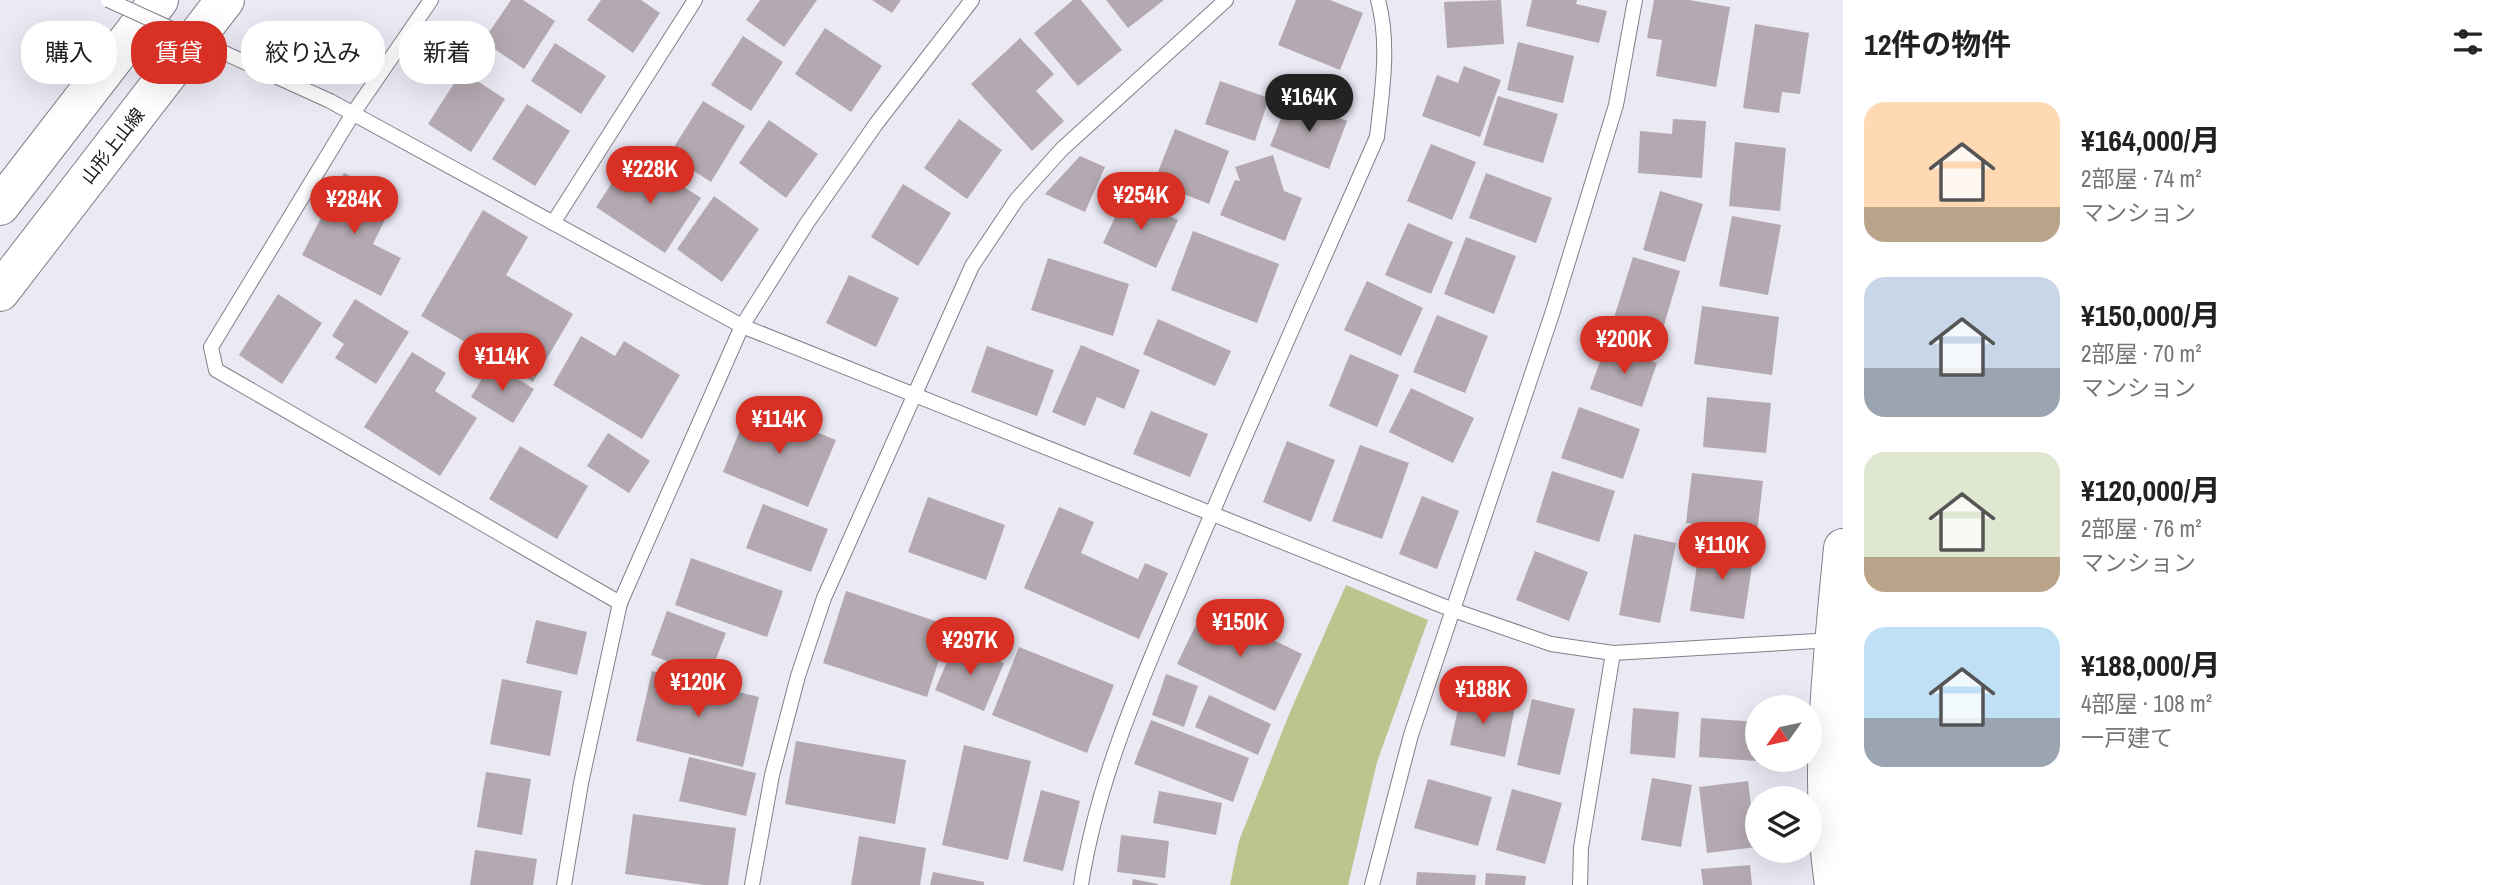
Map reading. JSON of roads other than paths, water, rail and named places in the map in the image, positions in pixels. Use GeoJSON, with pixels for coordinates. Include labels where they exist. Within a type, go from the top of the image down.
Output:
{"type":"FeatureCollection","features":[{"type":"Feature","properties":{"kind":"main road"},"geometry":{"type":"LineString","coordinates":[[0,206],[159,0]]}},
{"type":"Feature","properties":{"kind":"main road","name":"山形上山線"},"geometry":{"type":"LineString","coordinates":[[0,292],[225,0]]}},
{"type":"Feature","properties":{"kind":"main road"},"geometry":{"type":"LineString","coordinates":[[1834,885],[1830,861],[1827,745],[1843,548]]}},
{"type":"Feature","properties":{"kind":"lane"},"geometry":{"type":"LineString","coordinates":[[108,0],[354,112],[742,326],[1453,610],[1551,644],[1613,653],[1834,640]]}},
{"type":"Feature","properties":{"kind":"lane"},"geometry":{"type":"LineString","coordinates":[[431,0],[354,112],[211,347],[216,370],[620,603]]}},
{"type":"Feature","properties":{"kind":"lane"},"geometry":{"type":"LineString","coordinates":[[553,223],[695,0]]}},
{"type":"Feature","properties":{"kind":"lane"},"geometry":{"type":"LineString","coordinates":[[564,885],[581,783],[620,603],[742,326],[807,223],[876,124],[972,0]]}},
{"type":"Feature","properties":{"kind":"lane"},"geometry":{"type":"LineString","coordinates":[[752,885],[772,775],[798,676],[824,598],[972,266],[1017,199],[1062,149],[1226,0]]}},
{"type":"Feature","properties":{"kind":"lane"},"geometry":{"type":"LineString","coordinates":[[1081,885],[1089,835],[1133,702],[1211,515],[1377,136],[1383,81],[1382,17],[1378,0]]}},
{"type":"Feature","properties":{"kind":"lane"},"geometry":{"type":"LineString","coordinates":[[1372,885],[1411,736],[1553,311],[1616,105],[1635,0]]}},
{"type":"Feature","properties":{"kind":"lane"},"geometry":{"type":"LineString","coordinates":[[1580,885],[1581,848],[1613,653]]}}]}
